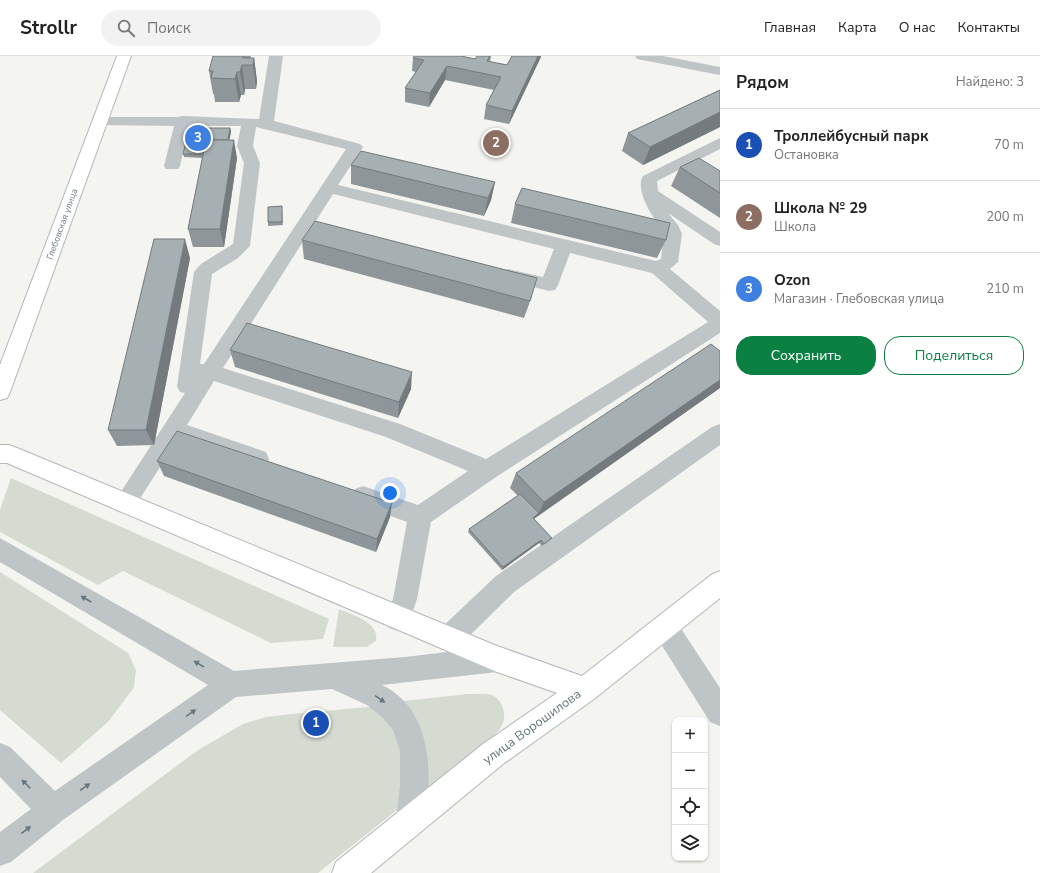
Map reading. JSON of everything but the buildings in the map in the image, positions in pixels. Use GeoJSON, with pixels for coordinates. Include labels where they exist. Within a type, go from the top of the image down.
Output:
{"type":"FeatureCollection","features":[{"type":"Feature","properties":{"kind":"main road","name":"Глебовская улица"},"geometry":{"type":"LineString","coordinates":[[0,392],[124,56]]}},
{"type":"Feature","properties":{"kind":"main road"},"geometry":{"type":"LineString","coordinates":[[0,454],[9,454],[124,504],[496,659],[585,690]]}},
{"type":"Feature","properties":{"kind":"main road","name":"улица Ворошилова"},"geometry":{"type":"LineString","coordinates":[[347,873],[493,754],[585,690],[720,583]]}},
{"type":"Feature","properties":{"kind":"lane"},"geometry":{"type":"LineString","coordinates":[[178,422],[189,372],[203,272],[208,266],[235,253],[241,246],[252,163],[245,146],[258,123],[276,56]]}},
{"type":"Feature","properties":{"kind":"lane"},"geometry":{"type":"LineString","coordinates":[[642,56],[720,71]]}},
{"type":"Feature","properties":{"kind":"lane"},"geometry":{"type":"LineString","coordinates":[[172,166],[183,120]]}},
{"type":"Feature","properties":{"kind":"lane"},"geometry":{"type":"LineString","coordinates":[[100,121],[183,120],[258,123],[355,147],[328,188],[313,226],[210,372],[124,504]]}},
{"type":"Feature","properties":{"kind":"lane"},"geometry":{"type":"LineString","coordinates":[[658,268],[669,262],[673,234],[672,229],[661,216],[650,193],[649,179],[720,142]]}},
{"type":"Feature","properties":{"kind":"lane"},"geometry":{"type":"LineString","coordinates":[[685,161],[702,172]]}},
{"type":"Feature","properties":{"kind":"lane"},"geometry":{"type":"LineString","coordinates":[[328,188],[658,268],[720,323],[488,470],[420,516],[405,599],[398,619]]}},
{"type":"Feature","properties":{"kind":"lane"},"geometry":{"type":"LineString","coordinates":[[650,193],[720,240]]}},
{"type":"Feature","properties":{"kind":"lane"},"geometry":{"type":"LineString","coordinates":[[496,272],[549,285],[564,245]]}},
{"type":"Feature","properties":{"kind":"lane"},"geometry":{"type":"LineString","coordinates":[[189,372],[210,372],[392,430],[488,470]]}},
{"type":"Feature","properties":{"kind":"lane"},"geometry":{"type":"LineString","coordinates":[[178,422],[278,466]]}},
{"type":"Feature","properties":{"kind":"lane"},"geometry":{"type":"LineString","coordinates":[[448,639],[505,584],[720,433]]}},
{"type":"Feature","properties":{"kind":"lane"},"geometry":{"type":"LineString","coordinates":[[345,490],[420,516]]}},
{"type":"Feature","properties":{"kind":"lane"},"geometry":{"type":"LineString","coordinates":[[0,549],[232,684]]}},
{"type":"Feature","properties":{"kind":"lane"},"geometry":{"type":"LineString","coordinates":[[665,627],[720,712]]}},
{"type":"Feature","properties":{"kind":"lane"},"geometry":{"type":"LineString","coordinates":[[0,851],[53,810],[232,684],[405,670],[496,659]]}},
{"type":"Feature","properties":{"kind":"lane"},"geometry":{"type":"LineString","coordinates":[[333,676],[376,696],[402,717],[414,746],[416,775],[411,821]]}},
{"type":"Feature","properties":{"kind":"lane"},"geometry":{"type":"LineString","coordinates":[[0,757],[53,810]]}},
{"type":"Feature","properties":{"kind":"shaded area"},"geometry":{"type":"Polygon","coordinates":[[[11,478],[329,619],[323,639],[271,643],[123,571],[98,585],[0,532],[0,510],[11,478]]]}},
{"type":"Feature","properties":{"kind":"shaded area"},"geometry":{"type":"Polygon","coordinates":[[[0,572],[128,653],[136,670],[134,687],[108,722],[61,763],[0,710],[0,572]]]}},
{"type":"Feature","properties":{"kind":"shaded area"},"geometry":{"type":"Polygon","coordinates":[[[339,609],[364,620],[369,624],[374,629],[376,641],[367,647],[333,647],[339,609]]]}},
{"type":"Feature","properties":{"kind":"shaded area"},"geometry":{"type":"Polygon","coordinates":[[[468,694],[487,694],[496,697],[502,705],[504,714],[503,723],[485,744],[423,793],[394,702],[468,694]]]}},
{"type":"Feature","properties":{"kind":"shaded area"},"geometry":{"type":"Polygon","coordinates":[[[379,706],[406,744],[402,806],[318,873],[33,873],[198,750],[243,724],[266,717],[379,706]]]}},
{"type":"Feature","properties":{"kind":"place","name":"Ozon"},"geometry":{"type":"Point","coordinates":[198,138]}},
{"type":"Feature","properties":{"kind":"place","name":"Школа № 29"},"geometry":{"type":"Point","coordinates":[496,143]}},
{"type":"Feature","properties":{"kind":"place","name":"Троллейбусный парк"},"geometry":{"type":"Point","coordinates":[316,723]}}]}
